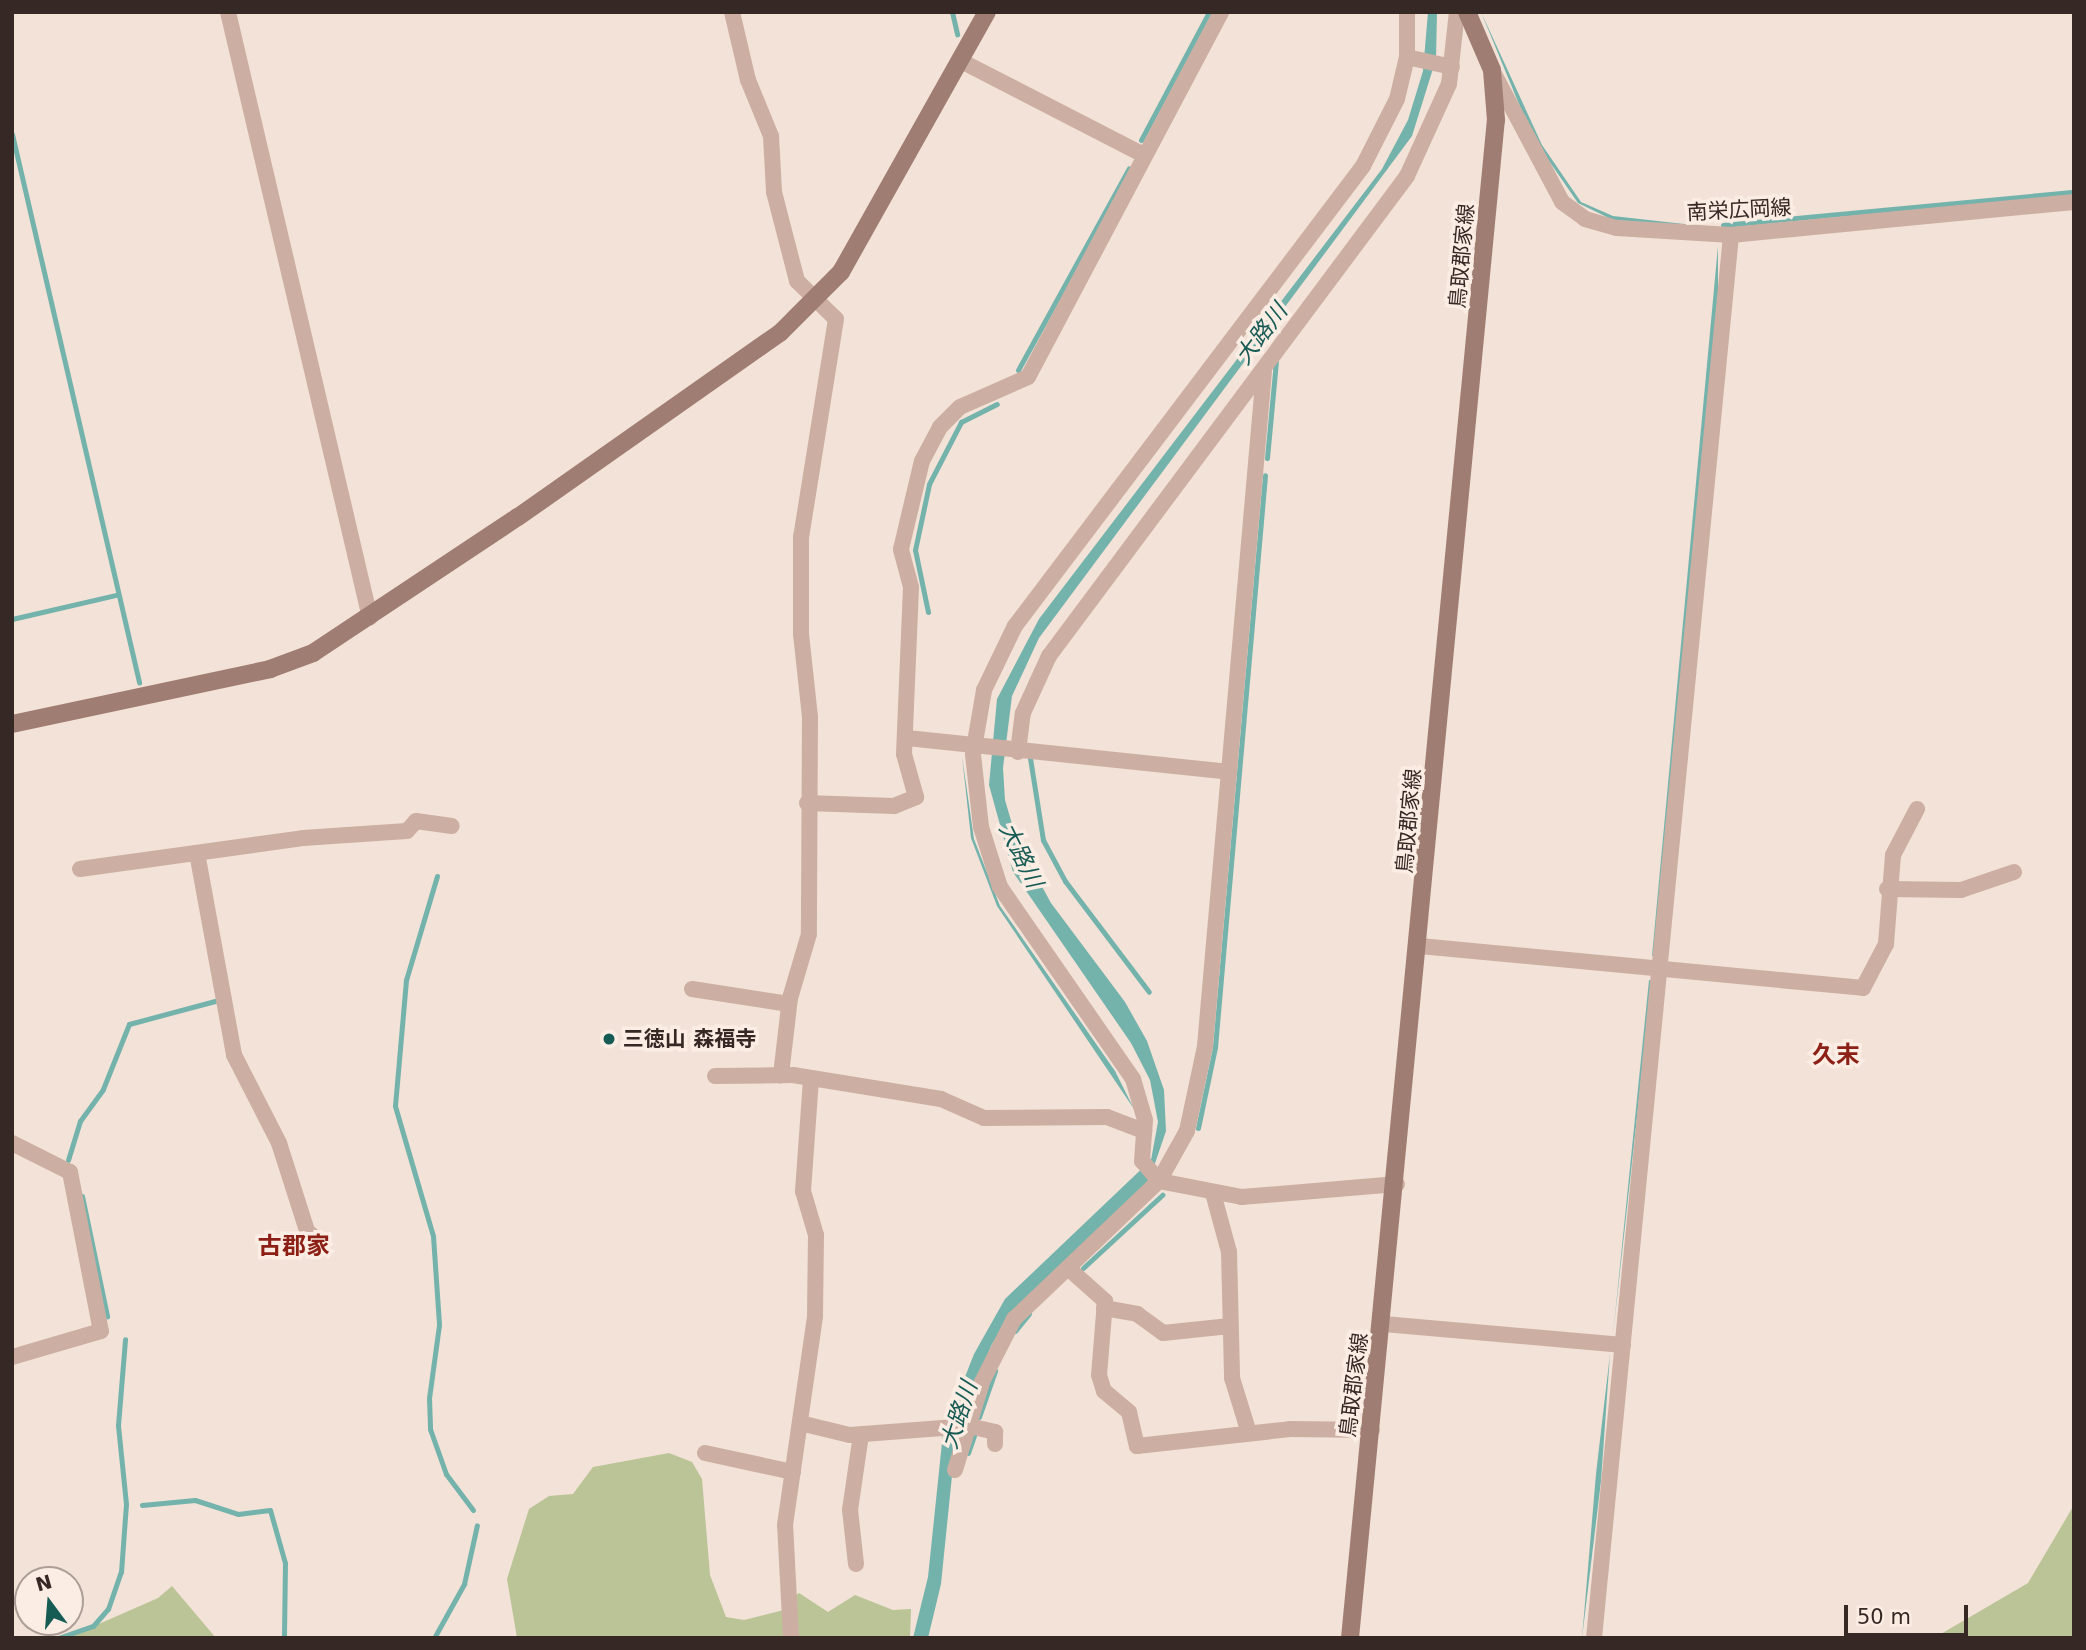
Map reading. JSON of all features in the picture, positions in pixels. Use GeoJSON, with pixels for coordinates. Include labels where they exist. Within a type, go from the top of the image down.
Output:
{"type":"FeatureCollection","features":[{"type":"Feature","properties":{"kind":"main road"},"geometry":{"type":"LineString","coordinates":[[12,724],[270,669],[313,653],[370,618],[779,333],[841,272],[987,12]]}},
{"type":"Feature","properties":{"kind":"main road","name":"鳥取郡家線"},"geometry":{"type":"LineString","coordinates":[[1350,1638],[1384,1324],[1496,120],[1492,70],[1467,12]]}},
{"type":"Feature","properties":{"kind":"street"},"geometry":{"type":"LineString","coordinates":[[228,12],[370,618]]}},
{"type":"Feature","properties":{"kind":"street"},"geometry":{"type":"LineString","coordinates":[[732,12],[748,80],[771,136],[774,192],[797,281],[812,299],[835,319],[799,578],[810,717],[807,803],[809,934],[789,1004],[781,1075]]}},
{"type":"Feature","properties":{"kind":"street"},"geometry":{"type":"LineString","coordinates":[[807,803],[894,806],[916,797],[904,754],[911,587],[901,549],[922,461],[960,407],[1028,377],[1142,153],[1221,12]]}},
{"type":"Feature","properties":{"kind":"street"},"geometry":{"type":"LineString","coordinates":[[1397,1184],[1242,1196],[1213,1193],[1157,1179],[1142,1161],[1144,1131],[1140,1100],[1120,1056],[1000,887],[973,790],[974,749],[984,690],[1015,626],[1363,166],[1391,116],[1407,57],[1407,12]]}},
{"type":"Feature","properties":{"kind":"street"},"geometry":{"type":"LineString","coordinates":[[1017,752],[1023,713],[1049,656],[1264,372],[1407,176],[1452,67],[1457,12]]}},
{"type":"Feature","properties":{"kind":"street"},"geometry":{"type":"LineString","coordinates":[[1407,57],[1452,67]]}},
{"type":"Feature","properties":{"kind":"street"},"geometry":{"type":"LineString","coordinates":[[961,61],[1142,153]]}},
{"type":"Feature","properties":{"kind":"street","name":"南栄広岡線"},"geometry":{"type":"LineString","coordinates":[[1492,70],[1562,202],[1584,219],[1655,234],[1731,235],[2074,202]]}},
{"type":"Feature","properties":{"kind":"street"},"geometry":{"type":"LineString","coordinates":[[1594,1638],[1731,235]]}},
{"type":"Feature","properties":{"kind":"street"},"geometry":{"type":"LineString","coordinates":[[955,1470],[982,1382],[1014,1319],[1157,1179],[1187,1131],[1205,1046],[1264,372]]}},
{"type":"Feature","properties":{"kind":"street"},"geometry":{"type":"LineString","coordinates":[[906,738],[974,749],[1229,772]]}},
{"type":"Feature","properties":{"kind":"street"},"geometry":{"type":"LineString","coordinates":[[1420,946],[1863,988],[1886,944],[1887,889],[1893,855],[1917,809]]}},
{"type":"Feature","properties":{"kind":"street"},"geometry":{"type":"LineString","coordinates":[[80,869],[197,853],[407,831],[416,821],[452,826]]}},
{"type":"Feature","properties":{"kind":"street"},"geometry":{"type":"LineString","coordinates":[[197,853],[234,1055],[279,1143],[307,1231],[315,1238]]}},
{"type":"Feature","properties":{"kind":"street"},"geometry":{"type":"LineString","coordinates":[[1887,889],[1961,890],[2014,873]]}},
{"type":"Feature","properties":{"kind":"street"},"geometry":{"type":"LineString","coordinates":[[692,989],[789,1004]]}},
{"type":"Feature","properties":{"kind":"street"},"geometry":{"type":"LineString","coordinates":[[715,1076],[781,1075],[941,1099],[984,1118],[1107,1117],[1144,1131]]}},
{"type":"Feature","properties":{"kind":"street"},"geometry":{"type":"LineString","coordinates":[[791,1638],[784,1575],[793,1472],[815,1316],[816,1235],[803,1191],[810,1080]]}},
{"type":"Feature","properties":{"kind":"street"},"geometry":{"type":"LineString","coordinates":[[12,1143],[70,1172],[101,1331],[12,1357]]}},
{"type":"Feature","properties":{"kind":"street"},"geometry":{"type":"LineString","coordinates":[[1213,1193],[1229,1252],[1232,1378],[1249,1433]]}},
{"type":"Feature","properties":{"kind":"street"},"geometry":{"type":"LineString","coordinates":[[1068,1268],[1101,1292],[1104,1308],[1099,1375],[1104,1391],[1129,1412],[1137,1447],[1249,1433],[1372,1430]]}},
{"type":"Feature","properties":{"kind":"street"},"geometry":{"type":"LineString","coordinates":[[1104,1308],[1137,1314],[1163,1333],[1230,1326]]}},
{"type":"Feature","properties":{"kind":"street"},"geometry":{"type":"LineString","coordinates":[[1384,1324],[1623,1345]]}},
{"type":"Feature","properties":{"kind":"street"},"geometry":{"type":"LineString","coordinates":[[800,1423],[861,1435],[969,1426],[995,1432],[995,1444]]}},
{"type":"Feature","properties":{"kind":"street"},"geometry":{"type":"LineString","coordinates":[[856,1564],[850,1510],[861,1435]]}},
{"type":"Feature","properties":{"kind":"street"},"geometry":{"type":"LineString","coordinates":[[705,1453],[793,1472]]}},
{"type":"Feature","properties":{"kind":"green space"},"geometry":{"type":"Polygon","coordinates":[[[669,1453],[692,1462],[702,1479],[710,1575],[726,1617],[744,1620],[784,1610],[789,1638],[517,1638],[507,1579],[529,1509],[549,1496],[573,1494],[593,1467],[669,1453]]]}},
{"type":"Feature","properties":{"kind":"green space"},"geometry":{"type":"Polygon","coordinates":[[[2074,1505],[2074,1638],[1934,1638],[2028,1583],[2074,1505]]]}},
{"type":"Feature","properties":{"kind":"green space"},"geometry":{"type":"Polygon","coordinates":[[[172,1586],[216,1638],[67,1638],[84,1636],[84,1631],[158,1598],[172,1586]]]}},
{"type":"Feature","properties":{"kind":"green space"},"geometry":{"type":"Polygon","coordinates":[[[799,1593],[828,1612],[855,1595],[893,1610],[911,1609],[910,1638],[795,1638],[789,1601],[799,1593]]]}},
{"type":"Feature","properties":{"kind":"water","name":"大路川"},"geometry":{"type":"Polygon","coordinates":[[[1428,12],[1437,12],[1436,59],[1412,136],[1039,638],[1012,696],[1003,768],[1005,800],[1017,841],[1051,903],[1125,1002],[1147,1041],[1164,1090],[1166,1131],[1149,1181],[1013,1310],[991,1346],[964,1418],[953,1466],[941,1584],[928,1638],[913,1638],[928,1577],[943,1433],[974,1354],[1005,1299],[1151,1160],[1158,1122],[1150,1080],[1131,1043],[1013,872],[989,785],[997,699],[1039,619],[1382,169],[1408,120],[1423,71],[1428,12]]]}},
{"type":"Feature","properties":{"kind":"water"},"geometry":{"type":"Polygon","coordinates":[[[1481,12],[1542,145],[1581,202],[1613,216],[1720,228],[1613,220],[1578,203],[1547,158],[1521,109],[1481,12]]]}},
{"type":"Feature","properties":{"kind":"water"},"geometry":{"type":"Polygon","coordinates":[[[1718,246],[1718,302],[1655,955],[1652,956],[1718,246]]]}},
{"type":"Feature","properties":{"kind":"water"},"geometry":{"type":"Polygon","coordinates":[[[962,756],[974,839],[1000,906],[1115,1071],[1134,1109],[997,906],[971,838],[962,756]]]}},
{"type":"Feature","properties":{"kind":"water"},"geometry":{"type":"Polygon","coordinates":[[[1649,980],[1652,981],[1613,1335],[1649,980]]]}},
{"type":"Feature","properties":{"kind":"water"},"geometry":{"type":"Polygon","coordinates":[[[1610,1354],[1601,1481],[1582,1638],[1596,1474],[1610,1354]]]}},
{"type":"Feature","properties":{"kind":"waterway"},"geometry":{"type":"LineString","coordinates":[[952,12],[957,34]]}},
{"type":"Feature","properties":{"kind":"waterway"},"geometry":{"type":"LineString","coordinates":[[1141,140],[1209,12]]}},
{"type":"Feature","properties":{"kind":"waterway"},"geometry":{"type":"LineString","coordinates":[[12,134],[139,682]]}},
{"type":"Feature","properties":{"kind":"waterway"},"geometry":{"type":"LineString","coordinates":[[1018,370],[1129,168]]}},
{"type":"Feature","properties":{"kind":"waterway"},"geometry":{"type":"LineString","coordinates":[[1723,225],[2074,192]]}},
{"type":"Feature","properties":{"kind":"waterway"},"geometry":{"type":"LineString","coordinates":[[1267,458],[1276,361]]}},
{"type":"Feature","properties":{"kind":"waterway"},"geometry":{"type":"LineString","coordinates":[[928,612],[915,550],[929,484],[961,422],[997,404]]}},
{"type":"Feature","properties":{"kind":"waterway"},"geometry":{"type":"LineString","coordinates":[[1198,1128],[1215,1047],[1265,475]]}},
{"type":"Feature","properties":{"kind":"waterway"},"geometry":{"type":"LineString","coordinates":[[12,619],[116,595]]}},
{"type":"Feature","properties":{"kind":"waterway"},"geometry":{"type":"LineString","coordinates":[[1030,758],[1043,840],[1065,881],[1149,992]]}},
{"type":"Feature","properties":{"kind":"waterway"},"geometry":{"type":"LineString","coordinates":[[437,876],[406,980],[395,1106],[433,1236],[439,1325],[429,1398],[430,1429],[446,1474],[473,1510]]}},
{"type":"Feature","properties":{"kind":"waterway"},"geometry":{"type":"LineString","coordinates":[[68,1160],[80,1121],[103,1089],[129,1024],[215,1001]]}},
{"type":"Feature","properties":{"kind":"waterway"},"geometry":{"type":"LineString","coordinates":[[1083,1268],[1162,1195]]}},
{"type":"Feature","properties":{"kind":"waterway"},"geometry":{"type":"LineString","coordinates":[[82,1196],[107,1316]]}},
{"type":"Feature","properties":{"kind":"waterway"},"geometry":{"type":"LineString","coordinates":[[1015,1331],[1029,1314]]}},
{"type":"Feature","properties":{"kind":"waterway"},"geometry":{"type":"LineString","coordinates":[[58,1638],[93,1626],[108,1609],[121,1572],[126,1504],[118,1425],[125,1339]]}},
{"type":"Feature","properties":{"kind":"waterway","name":"大路川"},"geometry":{"type":"LineString","coordinates":[[979,1417],[995,1371]]}},
{"type":"Feature","properties":{"kind":"waterway","name":"大路川"},"geometry":{"type":"LineString","coordinates":[[968,1453],[975,1433]]}},
{"type":"Feature","properties":{"kind":"waterway"},"geometry":{"type":"LineString","coordinates":[[142,1505],[195,1500],[238,1514],[270,1510],[285,1563],[284,1638]]}},
{"type":"Feature","properties":{"kind":"waterway"},"geometry":{"type":"LineString","coordinates":[[434,1638],[464,1584],[477,1525]]}},
{"type":"Feature","properties":{"kind":"place","name":"三徳山 森福寺"},"geometry":{"type":"Point","coordinates":[609,1039]}},
{"type":"Feature","properties":{"kind":"district","name":"久末"},"geometry":{"type":"Point","coordinates":[1836,1056]}},
{"type":"Feature","properties":{"kind":"district","name":"古郡家"},"geometry":{"type":"Point","coordinates":[294,1247]}}]}
